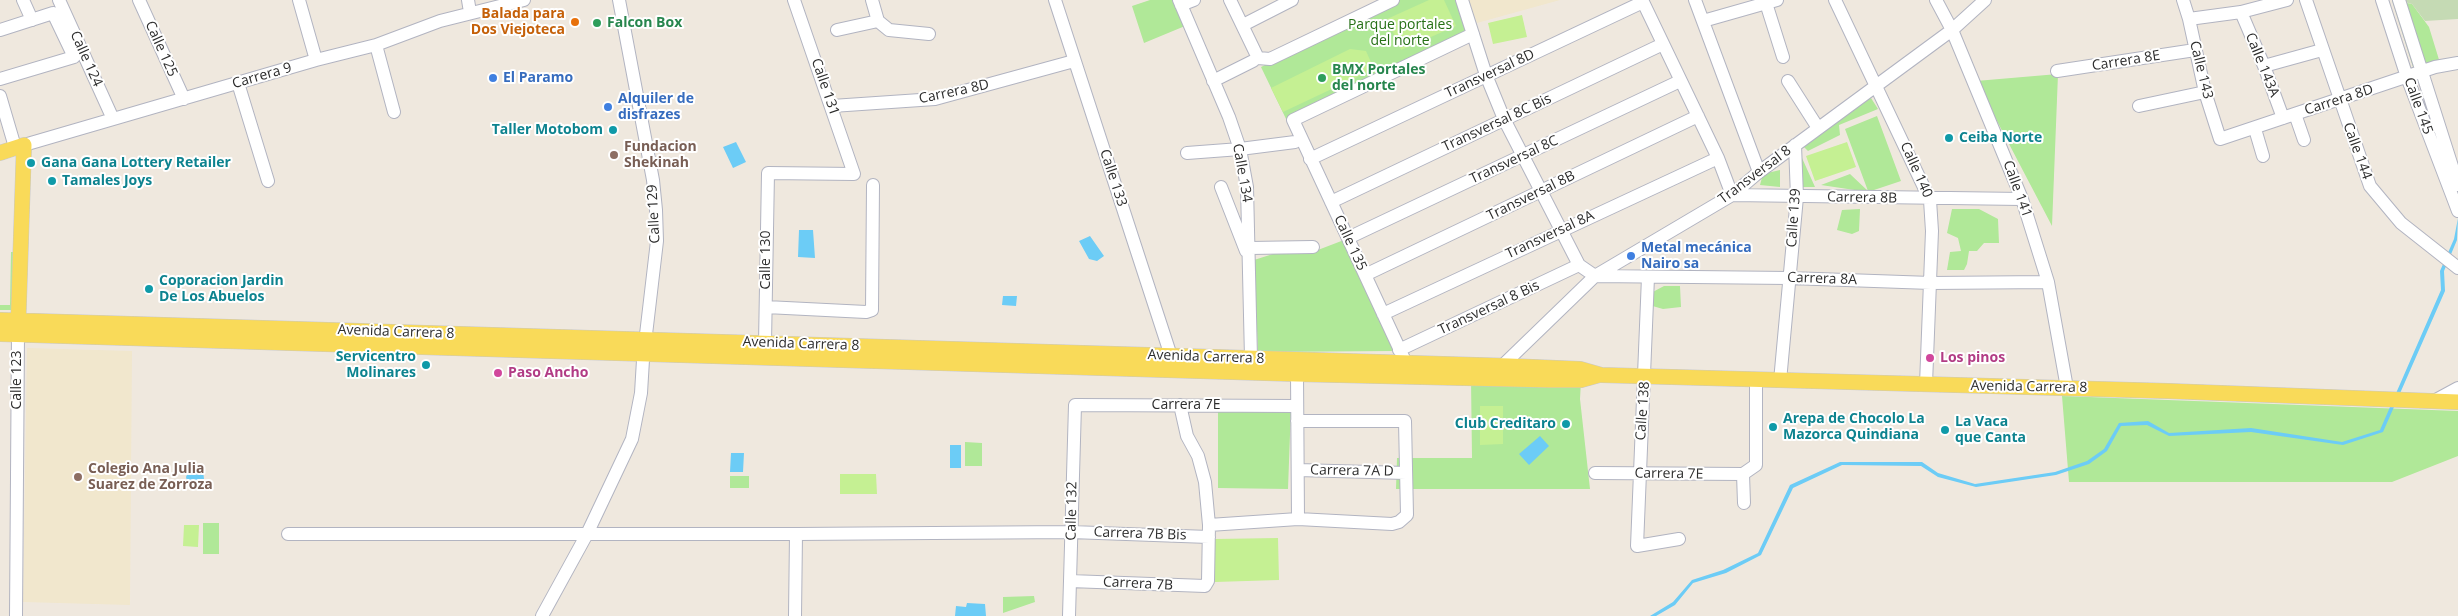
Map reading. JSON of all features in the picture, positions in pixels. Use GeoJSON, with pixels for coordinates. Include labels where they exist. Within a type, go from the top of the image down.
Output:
{"type":"FeatureCollection","features":[{"type":"Feature","properties":{"kind":"main road","name":"Carrera 9"},"geometry":{"type":"LineString","coordinates":[[0,152],[19,146]]}},
{"type":"Feature","properties":{"kind":"main road","name":"Calle 123"},"geometry":{"type":"LineString","coordinates":[[18,328],[19,146]]}},
{"type":"Feature","properties":{"kind":"main road","name":"Avenida Carrera 8"},"geometry":{"type":"LineString","coordinates":[[0,320],[18,328]]}},
{"type":"Feature","properties":{"kind":"main road","name":"Avenida Carrera 8"},"geometry":{"type":"LineString","coordinates":[[0,334],[18,328],[645,346],[1297,374],[1549,380],[1581,380],[1601,375]]}},
{"type":"Feature","properties":{"kind":"main road","name":"Avenida Carrera 8"},"geometry":{"type":"LineString","coordinates":[[645,346],[765,343],[1251,358],[1403,357],[1502,366],[1580,369],[1601,375],[2067,388],[2458,402]]}},
{"type":"Feature","properties":{"kind":"street"},"geometry":{"type":"LineString","coordinates":[[23,0],[32,20]]}},
{"type":"Feature","properties":{"kind":"street","name":"Calle 124"},"geometry":{"type":"LineString","coordinates":[[59,0],[113,119]]}},
{"type":"Feature","properties":{"kind":"street","name":"Calle 125"},"geometry":{"type":"LineString","coordinates":[[139,0],[184,99]]}},
{"type":"Feature","properties":{"kind":"street"},"geometry":{"type":"LineString","coordinates":[[300,0],[316,60]]}},
{"type":"Feature","properties":{"kind":"street","name":"Carrera 9"},"geometry":{"type":"LineString","coordinates":[[19,146],[316,60],[376,45],[440,21],[469,6],[524,0]]}},
{"type":"Feature","properties":{"kind":"street","name":"Calle 129"},"geometry":{"type":"LineString","coordinates":[[542,616],[588,534],[632,439],[641,393],[657,241],[656,210],[653,180],[619,0]]}},
{"type":"Feature","properties":{"kind":"street","name":"Calle 131"},"geometry":{"type":"LineString","coordinates":[[767,177],[772,172],[854,174],[794,0]]}},
{"type":"Feature","properties":{"kind":"street"},"geometry":{"type":"LineString","coordinates":[[872,0],[878,21],[889,30],[929,34]]}},
{"type":"Feature","properties":{"kind":"street","name":"Calle 133"},"geometry":{"type":"LineString","coordinates":[[1055,0],[1172,356]]}},
{"type":"Feature","properties":{"kind":"street"},"geometry":{"type":"LineString","coordinates":[[1180,3],[1194,0]]}},
{"type":"Feature","properties":{"kind":"street"},"geometry":{"type":"LineString","coordinates":[[1230,0],[1258,58],[1270,60],[1393,0]]}},
{"type":"Feature","properties":{"kind":"street"},"geometry":{"type":"LineString","coordinates":[[1243,25],[1292,0]]}},
{"type":"Feature","properties":{"kind":"street"},"geometry":{"type":"LineString","coordinates":[[1462,0],[1486,76],[1504,119],[1562,229],[1579,266],[1596,276]]}},
{"type":"Feature","properties":{"kind":"street"},"geometry":{"type":"LineString","coordinates":[[1695,0],[1759,172]]}},
{"type":"Feature","properties":{"kind":"street","name":"Calle 140"},"geometry":{"type":"LineString","coordinates":[[1836,0],[1930,200],[1931,283],[1926,384]]}},
{"type":"Feature","properties":{"kind":"street","name":"Calle 141"},"geometry":{"type":"LineString","coordinates":[[1936,0],[1952,30],[2022,199],[2048,282],[2067,388]]}},
{"type":"Feature","properties":{"kind":"street","name":"Transversal 8"},"geometry":{"type":"LineString","coordinates":[[1502,366],[1596,276],[1732,195],[1794,145],[1952,30],[1985,0]]}},
{"type":"Feature","properties":{"kind":"street","name":"Calle 143"},"geometry":{"type":"LineString","coordinates":[[2182,0],[2189,19],[2205,92],[2220,139]]}},
{"type":"Feature","properties":{"kind":"street"},"geometry":{"type":"LineString","coordinates":[[2189,19],[2241,12],[2287,0]]}},
{"type":"Feature","properties":{"kind":"street","name":"Calle 144"},"geometry":{"type":"LineString","coordinates":[[2306,0],[2370,186],[2401,223],[2451,262]]}},
{"type":"Feature","properties":{"kind":"street","name":"Calle 145"},"geometry":{"type":"LineString","coordinates":[[2382,0],[2407,77],[2458,185]]}},
{"type":"Feature","properties":{"kind":"street","name":"Calle 145"},"geometry":{"type":"LineString","coordinates":[[2399,0],[2422,72],[2458,211]]}},
{"type":"Feature","properties":{"kind":"street","name":"Transversal 8D"},"geometry":{"type":"LineString","coordinates":[[1310,158],[1642,2],[1663,44]]}},
{"type":"Feature","properties":{"kind":"street"},"geometry":{"type":"LineString","coordinates":[[1703,21],[1772,2],[1784,57]]}},
{"type":"Feature","properties":{"kind":"street","name":"Calle 134"},"geometry":{"type":"LineString","coordinates":[[1180,3],[1240,150],[1248,187],[1251,358]]}},
{"type":"Feature","properties":{"kind":"street","name":"Calle 143A"},"geometry":{"type":"LineString","coordinates":[[2241,12],[2264,66],[2289,116],[2304,140]]}},
{"type":"Feature","properties":{"kind":"street"},"geometry":{"type":"LineString","coordinates":[[0,30],[53,13],[74,57],[0,78]]}},
{"type":"Feature","properties":{"kind":"street"},"geometry":{"type":"LineString","coordinates":[[2389,22],[2406,18]]}},
{"type":"Feature","properties":{"kind":"street"},"geometry":{"type":"LineString","coordinates":[[838,30],[878,21]]}},
{"type":"Feature","properties":{"kind":"street","name":"Calle 135"},"geometry":{"type":"LineString","coordinates":[[1403,357],[1293,120],[1473,34]]}},
{"type":"Feature","properties":{"kind":"street"},"geometry":{"type":"LineString","coordinates":[[1663,44],[1718,158],[1732,195]]}},
{"type":"Feature","properties":{"kind":"street","name":"Transversal 8C Bis"},"geometry":{"type":"LineString","coordinates":[[1331,202],[1663,44]]}},
{"type":"Feature","properties":{"kind":"street"},"geometry":{"type":"LineString","coordinates":[[376,45],[394,112]]}},
{"type":"Feature","properties":{"kind":"street","name":"Carrera 8E"},"geometry":{"type":"LineString","coordinates":[[2057,72],[2195,50]]}},
{"type":"Feature","properties":{"kind":"street"},"geometry":{"type":"LineString","coordinates":[[2264,66],[2322,50]]}},
{"type":"Feature","properties":{"kind":"street","name":"Carrera 8D"},"geometry":{"type":"LineString","coordinates":[[832,106],[935,99],[1074,61]]}},
{"type":"Feature","properties":{"kind":"street"},"geometry":{"type":"LineString","coordinates":[[1213,81],[1253,61]]}},
{"type":"Feature","properties":{"kind":"street","name":"Carrera 8D"},"geometry":{"type":"LineString","coordinates":[[2220,139],[2255,129],[2422,72],[2458,63]]}},
{"type":"Feature","properties":{"kind":"street","name":"Transversal 8C"},"geometry":{"type":"LineString","coordinates":[[1348,238],[1680,81]]}},
{"type":"Feature","properties":{"kind":"street"},"geometry":{"type":"LineString","coordinates":[[1788,81],[1818,128]]}},
{"type":"Feature","properties":{"kind":"street"},"geometry":{"type":"LineString","coordinates":[[238,83],[268,180]]}},
{"type":"Feature","properties":{"kind":"street"},"geometry":{"type":"LineString","coordinates":[[2139,106],[2205,92]]}},
{"type":"Feature","properties":{"kind":"street","name":"Calle 123"},"geometry":{"type":"LineString","coordinates":[[0,96],[19,146]]}},
{"type":"Feature","properties":{"kind":"street","name":"Transversal 8B"},"geometry":{"type":"LineString","coordinates":[[1365,275],[1698,116]]}},
{"type":"Feature","properties":{"kind":"street"},"geometry":{"type":"LineString","coordinates":[[2255,129],[2263,156]]}},
{"type":"Feature","properties":{"kind":"street"},"geometry":{"type":"LineString","coordinates":[[1186,153],[1240,150],[1295,142]]}},
{"type":"Feature","properties":{"kind":"street","name":"Calle 139"},"geometry":{"type":"LineString","coordinates":[[1780,381],[1797,197],[1794,145]]}},
{"type":"Feature","properties":{"kind":"street","name":"Transversal 8A"},"geometry":{"type":"LineString","coordinates":[[1383,314],[1718,158]]}},
{"type":"Feature","properties":{"kind":"street","name":"Calle 130"},"geometry":{"type":"LineString","coordinates":[[765,343],[767,177]]}},
{"type":"Feature","properties":{"kind":"street"},"geometry":{"type":"LineString","coordinates":[[766,307],[866,312],[872,310],[873,185]]}},
{"type":"Feature","properties":{"kind":"street"},"geometry":{"type":"LineString","coordinates":[[1221,187],[1249,253],[1312,247]]}},
{"type":"Feature","properties":{"kind":"street","name":"Carrera 8B"},"geometry":{"type":"LineString","coordinates":[[1732,195],[1930,200],[2022,199]]}},
{"type":"Feature","properties":{"kind":"street","name":"Transversal 8 Bis"},"geometry":{"type":"LineString","coordinates":[[1403,357],[1579,266]]}},
{"type":"Feature","properties":{"kind":"street","name":"Carrera 8A"},"geometry":{"type":"LineString","coordinates":[[1596,276],[1789,278],[1931,283],[2048,282]]}},
{"type":"Feature","properties":{"kind":"street","name":"Calle 138"},"geometry":{"type":"LineString","coordinates":[[1648,276],[1646,376],[1638,474],[1636,546],[1679,539]]}},
{"type":"Feature","properties":{"kind":"street","name":"Calle 123"},"geometry":{"type":"LineString","coordinates":[[16,616],[18,328]]}},
{"type":"Feature","properties":{"kind":"street"},"geometry":{"type":"LineString","coordinates":[[1297,374],[1298,520]]}},
{"type":"Feature","properties":{"kind":"street"},"geometry":{"type":"LineString","coordinates":[[1744,503],[1743,474],[1756,465],[1756,380]]}},
{"type":"Feature","properties":{"kind":"street"},"geometry":{"type":"LineString","coordinates":[[2432,402],[2458,388]]}},
{"type":"Feature","properties":{"kind":"street","name":"Carrera 7E"},"geometry":{"type":"LineString","coordinates":[[1075,405],[1296,406]]}},
{"type":"Feature","properties":{"kind":"street","name":"Calle 132"},"geometry":{"type":"LineString","coordinates":[[1069,616],[1075,405]]}},
{"type":"Feature","properties":{"kind":"street"},"geometry":{"type":"LineString","coordinates":[[1180,405],[1188,436],[1198,456],[1205,482],[1209,531]]}},
{"type":"Feature","properties":{"kind":"street"},"geometry":{"type":"LineString","coordinates":[[1297,421],[1405,421],[1406,473]]}},
{"type":"Feature","properties":{"kind":"street","name":"Carrera 7A D"},"geometry":{"type":"LineString","coordinates":[[1298,470],[1406,473]]}},
{"type":"Feature","properties":{"kind":"street","name":"Carrera 7B Bis"},"geometry":{"type":"LineString","coordinates":[[288,534],[796,534],[1209,531],[1298,520],[1392,524],[1399,522],[1407,515],[1406,473]]}},
{"type":"Feature","properties":{"kind":"street","name":"Carrera 7E"},"geometry":{"type":"LineString","coordinates":[[1594,473],[1743,474]]}},
{"type":"Feature","properties":{"kind":"street","name":"Carrera 7B"},"geometry":{"type":"LineString","coordinates":[[1070,581],[1205,586],[1208,581],[1209,531]]}},
{"type":"Feature","properties":{"kind":"street"},"geometry":{"type":"LineString","coordinates":[[795,616],[796,534]]}},
{"type":"Feature","properties":{"kind":"shaded area"},"geometry":{"type":"Polygon","coordinates":[[[1468,0],[1560,0],[1477,23],[1468,0]]]}},
{"type":"Feature","properties":{"kind":"shaded area","name":"Colegio Ana Julia Suarez de Zorroza"},"geometry":{"type":"Polygon","coordinates":[[[27,348],[132,351],[130,605],[23,602],[27,348]]]}},
{"type":"Feature","properties":{"kind":"green space"},"geometry":{"type":"Polygon","coordinates":[[[1150,0],[1172,0],[1185,26],[1144,43],[1132,6],[1150,0]]]}},
{"type":"Feature","properties":{"kind":"green space","name":"Parque portales del norte"},"geometry":{"type":"Polygon","coordinates":[[[1399,0],[1462,0],[1466,16],[1464,36],[1287,121],[1261,67],[1399,0]]]}},
{"type":"Feature","properties":{"kind":"green space"},"geometry":{"type":"Polygon","coordinates":[[[1429,0],[1444,0],[1456,26],[1401,50],[1387,19],[1429,0]]]}},
{"type":"Feature","properties":{"kind":"green space"},"geometry":{"type":"Polygon","coordinates":[[[2392,0],[2412,4],[2429,27],[2440,63],[2413,67],[2392,0]]]}},
{"type":"Feature","properties":{"kind":"green space"},"geometry":{"type":"Polygon","coordinates":[[[2398,0],[2458,0],[2458,19],[2425,21],[2412,4],[2398,0]]]}},
{"type":"Feature","properties":{"kind":"green space"},"geometry":{"type":"Polygon","coordinates":[[[1522,15],[1527,37],[1493,44],[1488,23],[1522,15]]]}},
{"type":"Feature","properties":{"kind":"green space","name":"BMX Portales del norte"},"geometry":{"type":"Polygon","coordinates":[[[1350,49],[1366,51],[1374,69],[1283,112],[1271,88],[1350,49]]]}},
{"type":"Feature","properties":{"kind":"green space"},"geometry":{"type":"Polygon","coordinates":[[[2058,74],[2052,226],[1976,81],[2058,74]]]}},
{"type":"Feature","properties":{"kind":"green space"},"geometry":{"type":"Polygon","coordinates":[[[1871,98],[1878,109],[1839,125],[1840,135],[1808,151],[1803,146],[1859,103],[1871,98]]]}},
{"type":"Feature","properties":{"kind":"green space"},"geometry":{"type":"Polygon","coordinates":[[[1877,116],[1901,181],[1868,192],[1821,185],[1850,174],[1868,191],[1845,129],[1877,116]]]}},
{"type":"Feature","properties":{"kind":"green space"},"geometry":{"type":"Polygon","coordinates":[[[1847,142],[1856,167],[1815,181],[1806,156],[1847,142]]]}},
{"type":"Feature","properties":{"kind":"green space"},"geometry":{"type":"Polygon","coordinates":[[[1798,149],[1815,187],[1801,187],[1798,149]]]}},
{"type":"Feature","properties":{"kind":"green space"},"geometry":{"type":"Polygon","coordinates":[[[1780,170],[1780,187],[1760,185],[1763,174],[1780,170]]]}},
{"type":"Feature","properties":{"kind":"green space"},"geometry":{"type":"Polygon","coordinates":[[[1860,209],[1859,231],[1852,234],[1837,230],[1842,210],[1860,209]]]}},
{"type":"Feature","properties":{"kind":"green space"},"geometry":{"type":"Polygon","coordinates":[[[1952,209],[1979,209],[1998,219],[1999,243],[1984,243],[1977,251],[1969,251],[1964,270],[1947,270],[1950,252],[1961,251],[1958,238],[1947,233],[1952,209]]]}},
{"type":"Feature","properties":{"kind":"green space"},"geometry":{"type":"Polygon","coordinates":[[[1344,240],[1395,351],[1258,352],[1254,260],[1295,247],[1310,253],[1344,240]]]}},
{"type":"Feature","properties":{"kind":"green space"},"geometry":{"type":"Polygon","coordinates":[[[11,252],[13,252],[12,310],[0,310],[0,305],[10,305],[11,252]]]}},
{"type":"Feature","properties":{"kind":"green space"},"geometry":{"type":"Polygon","coordinates":[[[1664,286],[1680,286],[1681,307],[1663,309],[1649,305],[1649,294],[1664,286]]]}},
{"type":"Feature","properties":{"kind":"green space"},"geometry":{"type":"Polygon","coordinates":[[[1471,379],[1581,381],[1580,399],[1590,489],[1396,489],[1397,458],[1472,458],[1471,379]]]}},
{"type":"Feature","properties":{"kind":"green space"},"geometry":{"type":"Polygon","coordinates":[[[2062,396],[2458,411],[2458,456],[2392,482],[2069,482],[2062,396]]]}},
{"type":"Feature","properties":{"kind":"green space"},"geometry":{"type":"Polygon","coordinates":[[[1218,406],[1291,407],[1288,489],[1218,488],[1218,406]]]}},
{"type":"Feature","properties":{"kind":"green space"},"geometry":{"type":"Polygon","coordinates":[[[1480,406],[1503,406],[1503,444],[1480,445],[1480,406]]]}},
{"type":"Feature","properties":{"kind":"green space"},"geometry":{"type":"Polygon","coordinates":[[[965,442],[982,443],[982,466],[965,466],[965,442]]]}},
{"type":"Feature","properties":{"kind":"green space"},"geometry":{"type":"Polygon","coordinates":[[[840,474],[876,474],[877,494],[840,494],[840,474]]]}},
{"type":"Feature","properties":{"kind":"green space"},"geometry":{"type":"Polygon","coordinates":[[[730,476],[749,476],[749,488],[730,488],[730,476]]]}},
{"type":"Feature","properties":{"kind":"green space"},"geometry":{"type":"Polygon","coordinates":[[[203,523],[219,523],[219,554],[203,554],[203,523]]]}},
{"type":"Feature","properties":{"kind":"green space"},"geometry":{"type":"Polygon","coordinates":[[[184,525],[199,525],[198,547],[183,546],[184,525]]]}},
{"type":"Feature","properties":{"kind":"green space"},"geometry":{"type":"Polygon","coordinates":[[[1278,538],[1279,580],[1215,582],[1214,539],[1278,538]]]}},
{"type":"Feature","properties":{"kind":"green space"},"geometry":{"type":"Polygon","coordinates":[[[1034,596],[1035,602],[1003,613],[1003,597],[1034,596]]]}},
{"type":"Feature","properties":{"kind":"water"},"geometry":{"type":"Polygon","coordinates":[[[736,142],[746,162],[733,168],[723,147],[736,142]]]}},
{"type":"Feature","properties":{"kind":"water"},"geometry":{"type":"Polygon","coordinates":[[[2458,218],[2457,240],[2444,271],[2445,291],[2383,432],[2343,445],[2251,432],[2169,436],[2147,425],[2121,426],[2107,451],[2089,464],[2056,475],[1976,487],[1938,477],[1921,466],[1842,465],[1793,488],[1761,555],[1726,573],[1693,583],[1675,605],[1656,616],[1650,616],[1673,602],[1692,580],[1723,570],[1758,553],[1790,485],[1840,462],[1922,462],[1938,473],[1975,484],[2055,472],[2087,461],[2104,449],[2119,423],[2148,421],[2169,433],[2251,428],[2342,442],[2380,430],[2441,290],[2440,271],[2454,239],[2458,218]]]}},
{"type":"Feature","properties":{"kind":"water"},"geometry":{"type":"Polygon","coordinates":[[[799,230],[813,230],[815,258],[798,257],[799,230]]]}},
{"type":"Feature","properties":{"kind":"water"},"geometry":{"type":"Polygon","coordinates":[[[1090,236],[1104,256],[1097,261],[1089,259],[1079,241],[1090,236]]]}},
{"type":"Feature","properties":{"kind":"water"},"geometry":{"type":"Polygon","coordinates":[[[1003,296],[1017,296],[1016,306],[1002,305],[1003,296]]]}},
{"type":"Feature","properties":{"kind":"water"},"geometry":{"type":"Polygon","coordinates":[[[1540,436],[1549,446],[1529,465],[1519,454],[1540,436]]]}},
{"type":"Feature","properties":{"kind":"water"},"geometry":{"type":"Polygon","coordinates":[[[950,445],[961,445],[961,468],[950,468],[950,445]]]}},
{"type":"Feature","properties":{"kind":"water"},"geometry":{"type":"Polygon","coordinates":[[[731,453],[744,453],[743,472],[730,472],[731,453]]]}},
{"type":"Feature","properties":{"kind":"water"},"geometry":{"type":"Polygon","coordinates":[[[197,465],[203,470],[204,479],[201,486],[195,490],[188,485],[186,477],[190,468],[197,465]]]}},
{"type":"Feature","properties":{"kind":"water"},"geometry":{"type":"Polygon","coordinates":[[[967,603],[985,604],[986,616],[955,616],[956,606],[966,607],[967,603]]]}},
{"type":"Feature","properties":{"kind":"place","name":"Balada para Dos Viejoteca"},"geometry":{"type":"Point","coordinates":[575,22]}},
{"type":"Feature","properties":{"kind":"place","name":"Falcon Box"},"geometry":{"type":"Point","coordinates":[597,23]}},
{"type":"Feature","properties":{"kind":"place","name":"El Paramo"},"geometry":{"type":"Point","coordinates":[493,78]}},
{"type":"Feature","properties":{"kind":"place","name":"BMX Portales del norte"},"geometry":{"type":"Point","coordinates":[1322,78]}},
{"type":"Feature","properties":{"kind":"place","name":"Alquiler de disfrazes"},"geometry":{"type":"Point","coordinates":[608,107]}},
{"type":"Feature","properties":{"kind":"place","name":"Taller Motobom"},"geometry":{"type":"Point","coordinates":[613,130]}},
{"type":"Feature","properties":{"kind":"place","name":"Ceiba Norte"},"geometry":{"type":"Point","coordinates":[1949,138]}},
{"type":"Feature","properties":{"kind":"place","name":"Fundacion Shekinah"},"geometry":{"type":"Point","coordinates":[614,155]}},
{"type":"Feature","properties":{"kind":"place","name":"Gana Gana Lottery Retailer"},"geometry":{"type":"Point","coordinates":[31,163]}},
{"type":"Feature","properties":{"kind":"place","name":"Tamales Joys"},"geometry":{"type":"Point","coordinates":[52,181]}},
{"type":"Feature","properties":{"kind":"place","name":"Metal mecánica Nairo sa"},"geometry":{"type":"Point","coordinates":[1631,256]}},
{"type":"Feature","properties":{"kind":"place","name":"Coporacion Jardin De Los Abuelos"},"geometry":{"type":"Point","coordinates":[149,289]}},
{"type":"Feature","properties":{"kind":"place","name":"Los pinos"},"geometry":{"type":"Point","coordinates":[1930,358]}},
{"type":"Feature","properties":{"kind":"place","name":"Servicentro Molinares"},"geometry":{"type":"Point","coordinates":[426,365]}},
{"type":"Feature","properties":{"kind":"place","name":"Paso Ancho"},"geometry":{"type":"Point","coordinates":[498,373]}},
{"type":"Feature","properties":{"kind":"place","name":"Club Creditaro"},"geometry":{"type":"Point","coordinates":[1566,424]}},
{"type":"Feature","properties":{"kind":"place","name":"Arepa de Chocolo La Mazorca Quindiana"},"geometry":{"type":"Point","coordinates":[1773,427]}},
{"type":"Feature","properties":{"kind":"place","name":"La Vaca que Canta"},"geometry":{"type":"Point","coordinates":[1945,430]}},
{"type":"Feature","properties":{"kind":"place","name":"Colegio Ana Julia Suarez de Zorroza"},"geometry":{"type":"Point","coordinates":[78,477]}}]}
